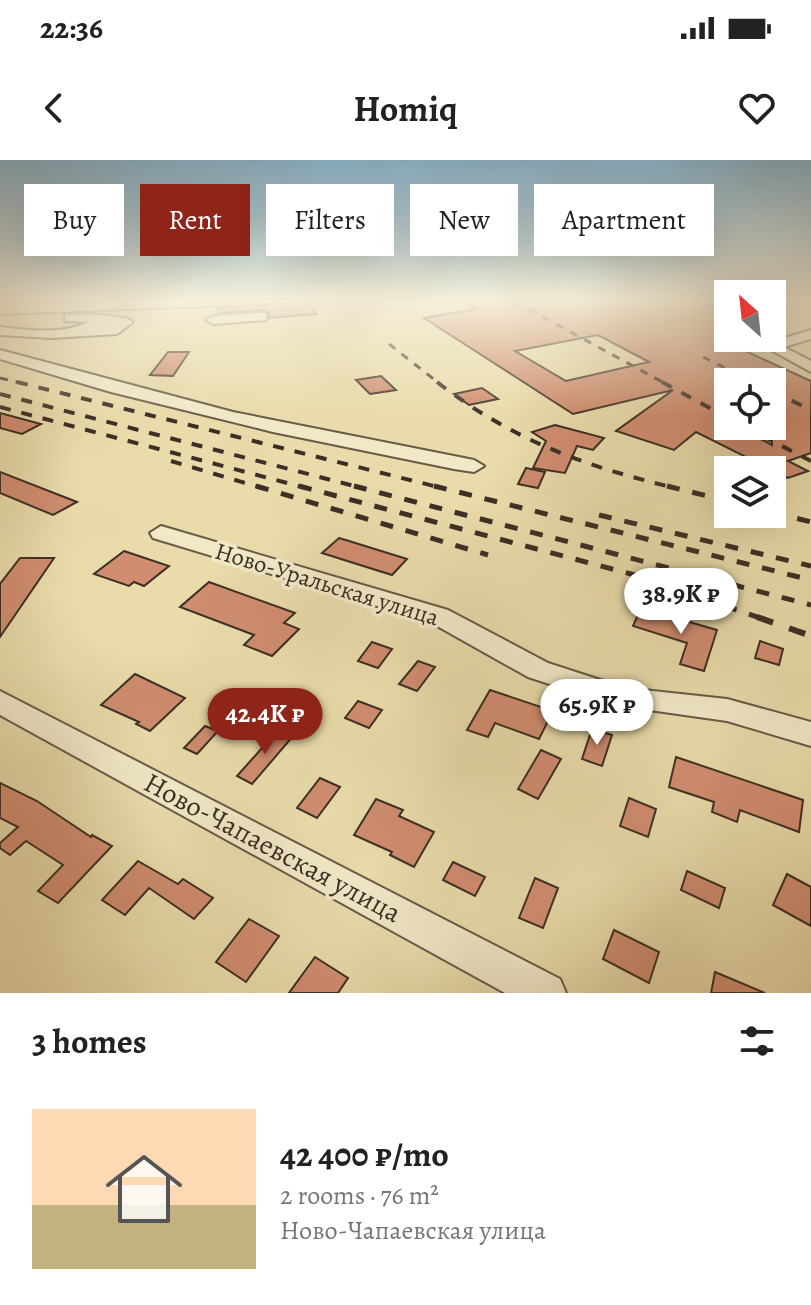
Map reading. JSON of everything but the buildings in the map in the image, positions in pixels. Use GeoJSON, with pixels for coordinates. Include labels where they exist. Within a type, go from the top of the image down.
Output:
{"type":"FeatureCollection","features":[{"type":"Feature","properties":{"kind":"street"},"geometry":{"type":"LineString","coordinates":[[792,340],[776,345],[776,349],[811,367]]}},
{"type":"Feature","properties":{"kind":"street"},"geometry":{"type":"LineString","coordinates":[[0,354],[94,385],[435,461],[474,466]]}},
{"type":"Feature","properties":{"kind":"street","name":"Ново-Уральская улица"},"geometry":{"type":"LineString","coordinates":[[161,533],[439,616],[538,670],[624,698],[727,710],[811,734]]}},
{"type":"Feature","properties":{"kind":"street","name":"Ново-Чапаевская улица"},"geometry":{"type":"LineString","coordinates":[[0,702],[546,993]]}},
{"type":"Feature","properties":{"kind":"railway"},"geometry":{"type":"LineString","coordinates":[[585,340],[666,384]]}},
{"type":"Feature","properties":{"kind":"railway"},"geometry":{"type":"LineString","coordinates":[[389,344],[440,384]]}},
{"type":"Feature","properties":{"kind":"railway"},"geometry":{"type":"LineString","coordinates":[[703,357],[725,368]]}},
{"type":"Feature","properties":{"kind":"railway"},"geometry":{"type":"LineString","coordinates":[[0,378],[25,384]]}},
{"type":"Feature","properties":{"kind":"railway"},"geometry":{"type":"LineString","coordinates":[[17,382],[442,488]]}},
{"type":"Feature","properties":{"kind":"railway"},"geometry":{"type":"LineString","coordinates":[[437,382],[493,420],[550,448],[610,470],[674,488]]}},
{"type":"Feature","properties":{"kind":"railway"},"geometry":{"type":"LineString","coordinates":[[662,382],[714,410]]}},
{"type":"Feature","properties":{"kind":"railway"},"geometry":{"type":"LineString","coordinates":[[0,394],[362,488]]}},
{"type":"Feature","properties":{"kind":"railway"},"geometry":{"type":"LineString","coordinates":[[786,398],[811,410]]}},
{"type":"Feature","properties":{"kind":"railway"},"geometry":{"type":"LineString","coordinates":[[0,407],[306,488]]}},
{"type":"Feature","properties":{"kind":"railway"},"geometry":{"type":"LineString","coordinates":[[770,440],[811,461]]}},
{"type":"Feature","properties":{"kind":"railway"},"geometry":{"type":"LineString","coordinates":[[171,461],[262,488]]}},
{"type":"Feature","properties":{"kind":"railway"},"geometry":{"type":"LineString","coordinates":[[256,486],[488,555]]}},
{"type":"Feature","properties":{"kind":"railway"},"geometry":{"type":"LineString","coordinates":[[299,486],[635,575],[763,619]]}},
{"type":"Feature","properties":{"kind":"railway"},"geometry":{"type":"LineString","coordinates":[[354,486],[811,605]]}},
{"type":"Feature","properties":{"kind":"railway"},"geometry":{"type":"LineString","coordinates":[[434,486],[811,580]]}},
{"type":"Feature","properties":{"kind":"railway"},"geometry":{"type":"LineString","coordinates":[[667,486],[674,488]]}},
{"type":"Feature","properties":{"kind":"railway"},"geometry":{"type":"LineString","coordinates":[[674,488],[714,498]]}},
{"type":"Feature","properties":{"kind":"railway"},"geometry":{"type":"LineString","coordinates":[[599,515],[811,566]]}},
{"type":"Feature","properties":{"kind":"railway"},"geometry":{"type":"LineString","coordinates":[[786,516],[811,522]]}},
{"type":"Feature","properties":{"kind":"railway"},"geometry":{"type":"LineString","coordinates":[[757,617],[811,636]]}}]}
